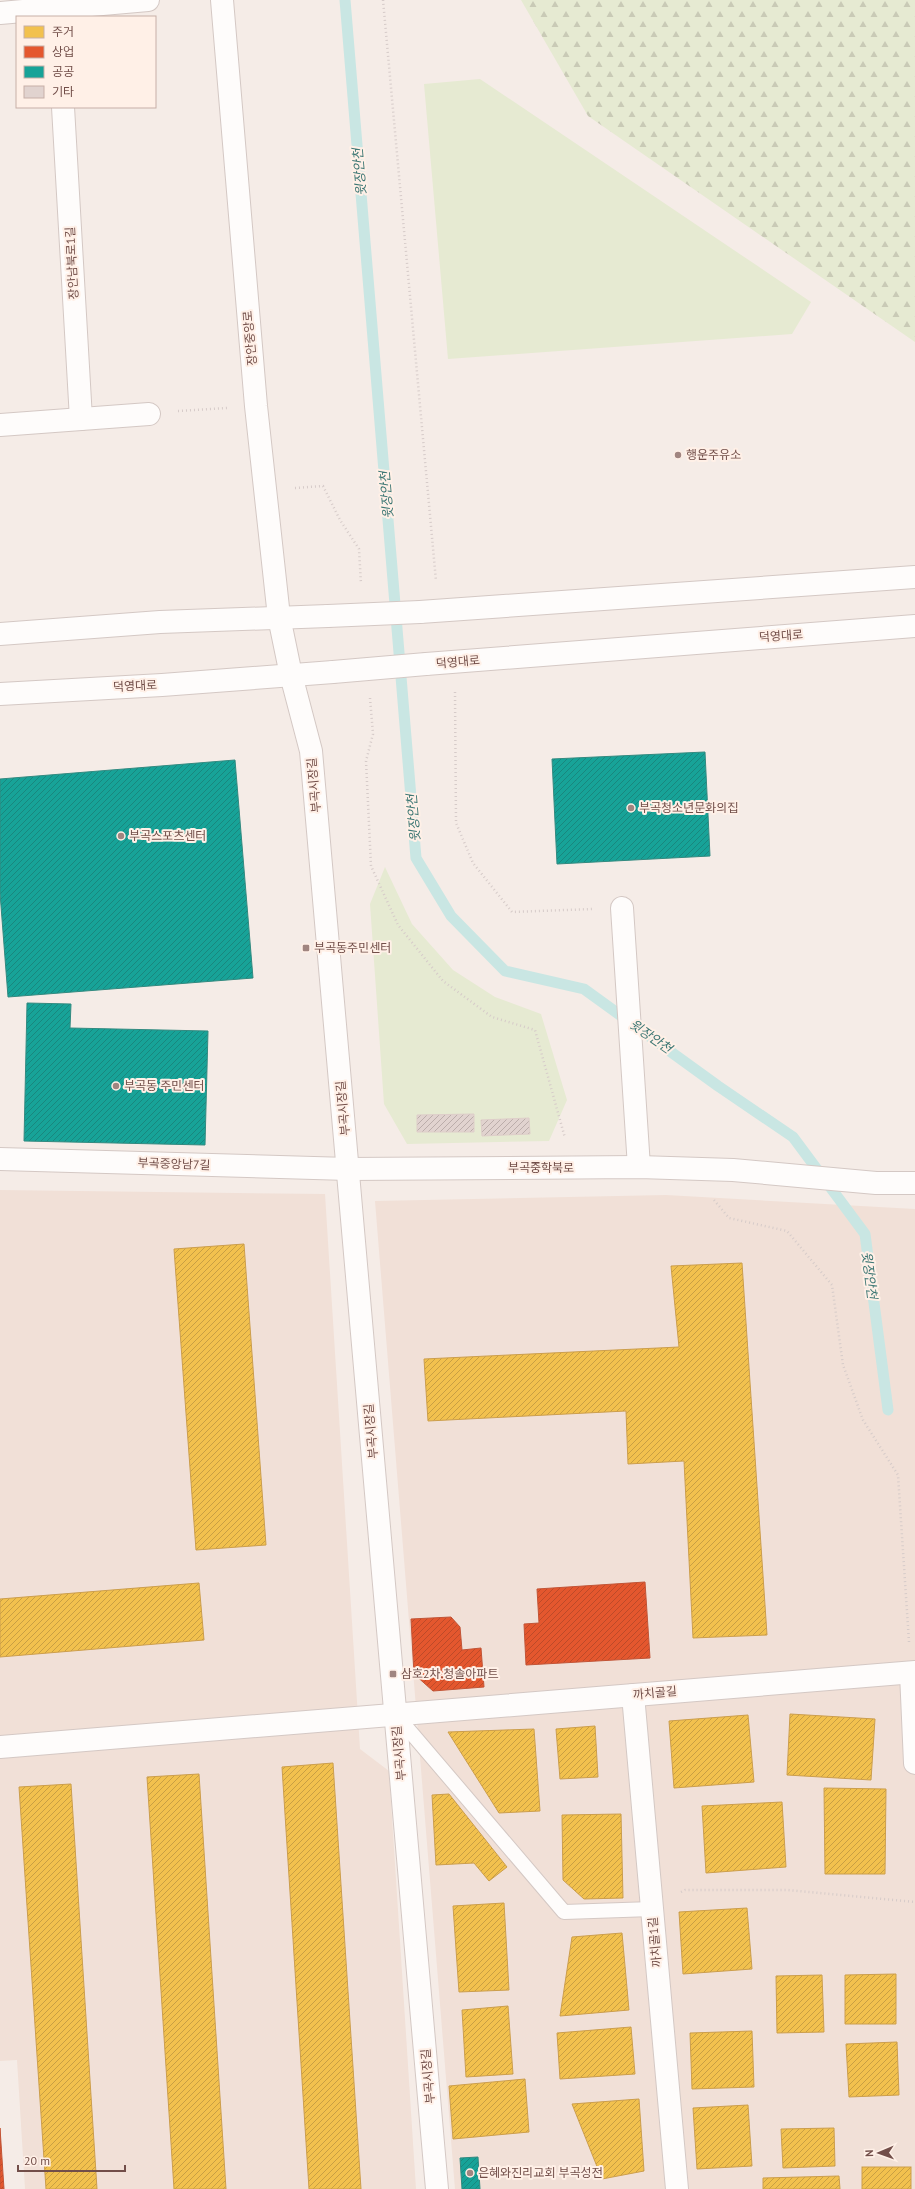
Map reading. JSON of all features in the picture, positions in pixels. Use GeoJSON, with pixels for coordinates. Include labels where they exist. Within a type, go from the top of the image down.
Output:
{"type":"FeatureCollection","features":[{"type":"Feature","properties":{"kind":"street"},"geometry":{"type":"LineString","coordinates":[[0,13],[57,13],[148,0]]}},
{"type":"Feature","properties":{"kind":"street","name":"장안중앙로"},"geometry":{"type":"LineString","coordinates":[[222,0],[256,406],[279,617],[291,675]]}},
{"type":"Feature","properties":{"kind":"street","name":"장안남북로1길"},"geometry":{"type":"LineString","coordinates":[[63,108],[81,419]]}},
{"type":"Feature","properties":{"kind":"street"},"geometry":{"type":"LineString","coordinates":[[0,425],[149,414]]}},
{"type":"Feature","properties":{"kind":"street"},"geometry":{"type":"LineString","coordinates":[[0,634],[160,622],[430,612],[915,577]]}},
{"type":"Feature","properties":{"kind":"street","name":"덕영대로"},"geometry":{"type":"LineString","coordinates":[[0,694],[162,685],[915,626]]}},
{"type":"Feature","properties":{"kind":"street","name":"부곡시장길"},"geometry":{"type":"LineString","coordinates":[[291,675],[311,751],[438,2189]]}},
{"type":"Feature","properties":{"kind":"street"},"geometry":{"type":"LineString","coordinates":[[622,908],[639,1167]]}},
{"type":"Feature","properties":{"kind":"street","name":"부곡중앙남7길"},"geometry":{"type":"LineString","coordinates":[[0,1159],[348,1169]]}},
{"type":"Feature","properties":{"kind":"street","name":"부곡중학북로"},"geometry":{"type":"LineString","coordinates":[[348,1169],[687,1168],[733,1170],[876,1184],[915,1183]]}},
{"type":"Feature","properties":{"kind":"street"},"geometry":{"type":"LineString","coordinates":[[913,1673],[915,1763]]}},
{"type":"Feature","properties":{"kind":"street","name":"까치골길"},"geometry":{"type":"LineString","coordinates":[[0,1747],[913,1673]]}},
{"type":"Feature","properties":{"kind":"street","name":"까치골1길"},"geometry":{"type":"LineString","coordinates":[[633,1695],[677,2189]]}},
{"type":"Feature","properties":{"kind":"lane"},"geometry":{"type":"LineString","coordinates":[[396,1715],[564,1912],[652,1908]]}},
{"type":"Feature","properties":{"kind":"path"},"geometry":{"type":"LineString","coordinates":[[383,0],[430,612]]}},
{"type":"Feature","properties":{"kind":"path"},"geometry":{"type":"LineString","coordinates":[[149,414],[256,406]]}},
{"type":"Feature","properties":{"kind":"path"},"geometry":{"type":"LineString","coordinates":[[265,490],[323,486],[340,520],[359,549]]}},
{"type":"Feature","properties":{"kind":"path"},"geometry":{"type":"LineString","coordinates":[[454,662],[456,823],[473,863],[512,912],[622,908]]}},
{"type":"Feature","properties":{"kind":"path"},"geometry":{"type":"LineString","coordinates":[[373,734],[366,760],[371,866],[398,925],[443,981],[492,1016],[535,1030],[574,1168]]}},
{"type":"Feature","properties":{"kind":"path"},"geometry":{"type":"LineString","coordinates":[[687,1168],[729,1218],[787,1231],[832,1285],[843,1366],[863,1420],[898,1475],[913,1673]]}},
{"type":"Feature","properties":{"kind":"path"},"geometry":{"type":"LineString","coordinates":[[652,1908],[685,1890],[788,1890],[915,1902]]}},
{"type":"Feature","properties":{"kind":"shaded area"},"geometry":{"type":"Polygon","coordinates":[[[0,1190],[325,1194],[360,1749],[389,1771],[416,2189],[25,2189],[17,2060],[0,2061],[0,1190]]]}},
{"type":"Feature","properties":{"kind":"shaded area"},"geometry":{"type":"Polygon","coordinates":[[[666,1195],[915,1209],[915,2189],[455,2189],[375,1201],[666,1195]]]}},
{"type":"Feature","properties":{"kind":"green space"},"geometry":{"type":"Polygon","coordinates":[[[521,0],[915,0],[915,342],[588,116],[521,0]]]}},
{"type":"Feature","properties":{"kind":"green space"},"geometry":{"type":"Polygon","coordinates":[[[480,79],[811,302],[792,334],[448,359],[424,84],[480,79]]]}},
{"type":"Feature","properties":{"kind":"green space"},"geometry":{"type":"Polygon","coordinates":[[[385,867],[412,924],[453,970],[495,997],[541,1014],[567,1100],[549,1141],[407,1144],[384,1104],[370,904],[385,867]]]}},
{"type":"Feature","properties":{"kind":"building: 주거"},"geometry":{"type":"Polygon","coordinates":[[[244,1244],[266,1545],[196,1550],[174,1249],[244,1244]]]}},
{"type":"Feature","properties":{"kind":"building: 주거"},"geometry":{"type":"Polygon","coordinates":[[[742,1263],[767,1635],[693,1638],[684,1461],[628,1464],[626,1411],[428,1421],[424,1359],[679,1347],[671,1266],[742,1263]]]}},
{"type":"Feature","properties":{"kind":"building: 주거"},"geometry":{"type":"Polygon","coordinates":[[[199,1583],[204,1640],[0,1657],[0,1599],[199,1583]]]}},
{"type":"Feature","properties":{"kind":"building: 주거"},"geometry":{"type":"Polygon","coordinates":[[[790,1714],[875,1719],[871,1780],[787,1775],[790,1714]]]}},
{"type":"Feature","properties":{"kind":"building: 주거"},"geometry":{"type":"Polygon","coordinates":[[[748,1715],[754,1782],[674,1788],[669,1721],[748,1715]]]}},
{"type":"Feature","properties":{"kind":"building: 주거"},"geometry":{"type":"Polygon","coordinates":[[[595,1726],[598,1777],[560,1779],[556,1729],[595,1726]]]}},
{"type":"Feature","properties":{"kind":"building: 주거"},"geometry":{"type":"Polygon","coordinates":[[[534,1729],[540,1811],[499,1813],[448,1732],[534,1729]]]}},
{"type":"Feature","properties":{"kind":"building: 주거"},"geometry":{"type":"Polygon","coordinates":[[[333,1763],[361,2189],[309,2189],[282,1767],[333,1763]]]}},
{"type":"Feature","properties":{"kind":"building: 주거"},"geometry":{"type":"Polygon","coordinates":[[[199,1774],[226,2189],[174,2189],[147,1777],[199,1774]]]}},
{"type":"Feature","properties":{"kind":"building: 주거"},"geometry":{"type":"Polygon","coordinates":[[[71,1784],[97,2189],[46,2189],[19,1787],[71,1784]]]}},
{"type":"Feature","properties":{"kind":"building: 주거"},"geometry":{"type":"Polygon","coordinates":[[[824,1788],[886,1789],[885,1874],[825,1874],[824,1788]]]}},
{"type":"Feature","properties":{"kind":"building: 주거"},"geometry":{"type":"Polygon","coordinates":[[[449,1794],[507,1867],[489,1881],[474,1863],[436,1865],[432,1795],[449,1794]]]}},
{"type":"Feature","properties":{"kind":"building: 주거"},"geometry":{"type":"Polygon","coordinates":[[[782,1802],[786,1867],[706,1873],[702,1806],[782,1802]]]}},
{"type":"Feature","properties":{"kind":"building: 주거"},"geometry":{"type":"Polygon","coordinates":[[[621,1814],[623,1898],[584,1899],[563,1880],[562,1815],[621,1814]]]}},
{"type":"Feature","properties":{"kind":"building: 주거"},"geometry":{"type":"Polygon","coordinates":[[[504,1903],[509,1990],[459,1992],[453,1906],[504,1903]]]}},
{"type":"Feature","properties":{"kind":"building: 주거"},"geometry":{"type":"Polygon","coordinates":[[[747,1908],[752,1969],[683,1974],[679,1912],[747,1908]]]}},
{"type":"Feature","properties":{"kind":"building: 주거"},"geometry":{"type":"Polygon","coordinates":[[[622,1933],[629,2010],[560,2016],[572,1937],[622,1933]]]}},
{"type":"Feature","properties":{"kind":"building: 주거"},"geometry":{"type":"Polygon","coordinates":[[[896,1974],[896,2024],[845,2024],[845,1975],[896,1974]]]}},
{"type":"Feature","properties":{"kind":"building: 주거"},"geometry":{"type":"Polygon","coordinates":[[[822,1975],[824,2032],[777,2033],[776,1976],[822,1975]]]}},
{"type":"Feature","properties":{"kind":"building: 주거"},"geometry":{"type":"Polygon","coordinates":[[[508,2006],[513,2074],[466,2077],[462,2010],[508,2006]]]}},
{"type":"Feature","properties":{"kind":"building: 주거"},"geometry":{"type":"Polygon","coordinates":[[[631,2027],[635,2074],[560,2079],[557,2033],[631,2027]]]}},
{"type":"Feature","properties":{"kind":"building: 주거"},"geometry":{"type":"Polygon","coordinates":[[[752,2031],[754,2087],[692,2089],[690,2033],[752,2031]]]}},
{"type":"Feature","properties":{"kind":"building: 주거"},"geometry":{"type":"Polygon","coordinates":[[[897,2042],[899,2095],[849,2097],[846,2044],[897,2042]]]}},
{"type":"Feature","properties":{"kind":"building: 주거"},"geometry":{"type":"Polygon","coordinates":[[[525,2079],[529,2132],[453,2139],[449,2086],[525,2079]]]}},
{"type":"Feature","properties":{"kind":"building: 주거"},"geometry":{"type":"Polygon","coordinates":[[[639,2099],[644,2171],[602,2179],[572,2104],[639,2099]]]}},
{"type":"Feature","properties":{"kind":"building: 주거"},"geometry":{"type":"Polygon","coordinates":[[[748,2105],[752,2166],[697,2169],[693,2108],[748,2105]]]}},
{"type":"Feature","properties":{"kind":"building: 주거"},"geometry":{"type":"Polygon","coordinates":[[[834,2128],[835,2166],[783,2168],[781,2129],[834,2128]]]}},
{"type":"Feature","properties":{"kind":"building: 주거"},"geometry":{"type":"Polygon","coordinates":[[[862,2167],[911,2167],[911,2189],[862,2189],[862,2167]]]}},
{"type":"Feature","properties":{"kind":"building: 주거"},"geometry":{"type":"Polygon","coordinates":[[[839,2176],[840,2189],[763,2189],[763,2178],[839,2176]]]}},
{"type":"Feature","properties":{"kind":"building: 상업"},"geometry":{"type":"Polygon","coordinates":[[[645,1582],[650,1658],[526,1665],[524,1624],[539,1623],[537,1589],[645,1582]]]}},
{"type":"Feature","properties":{"kind":"building: 상업"},"geometry":{"type":"Polygon","coordinates":[[[451,1617],[460,1627],[462,1650],[481,1648],[484,1687],[433,1691],[414,1674],[411,1619],[451,1617]]]}},
{"type":"Feature","properties":{"kind":"building: 상업"},"geometry":{"type":"Polygon","coordinates":[[[0,2128],[4,2189],[0,2189],[0,2128]]]}},
{"type":"Feature","properties":{"kind":"building: 공공","name":"부곡청소년문화의집"},"geometry":{"type":"Polygon","coordinates":[[[705,752],[710,856],[557,864],[552,759],[705,752]]]}},
{"type":"Feature","properties":{"kind":"building: 공공","name":"부곡스포츠센터"},"geometry":{"type":"Polygon","coordinates":[[[235,760],[253,978],[8,997],[0,893],[0,779],[235,760]]]}},
{"type":"Feature","properties":{"kind":"building: 공공","name":"부곡동 주민센터"},"geometry":{"type":"Polygon","coordinates":[[[27,1003],[71,1004],[70,1028],[208,1031],[205,1145],[24,1141],[27,1003]]]}},
{"type":"Feature","properties":{"kind":"building: 공공","name":"은혜와진리교회 부곡성전"},"geometry":{"type":"Polygon","coordinates":[[[478,2157],[480,2189],[462,2189],[460,2158],[478,2157]]]}},
{"type":"Feature","properties":{"kind":"building: 기타"},"geometry":{"type":"Polygon","coordinates":[[[474,1114],[474,1132],[417,1132],[417,1115],[474,1114]]]}},
{"type":"Feature","properties":{"kind":"building: 기타"},"geometry":{"type":"Polygon","coordinates":[[[529,1118],[530,1134],[482,1136],[481,1120],[529,1118]]]}},
{"type":"Feature","properties":{"kind":"waterway","name":"윗장안천"},"geometry":{"type":"LineString","coordinates":[[345,0],[416,858],[451,916],[505,971],[584,989],[718,1086],[793,1137],[865,1234],[888,1410]]}},
{"type":"Feature","properties":{"kind":"place","name":"행운주유소"},"geometry":{"type":"Point","coordinates":[678,455]}},
{"type":"Feature","properties":{"kind":"place","name":"부곡청소년문화의집"},"geometry":{"type":"Point","coordinates":[631,808]}},
{"type":"Feature","properties":{"kind":"place","name":"부곡스포츠센터"},"geometry":{"type":"Point","coordinates":[121,836]}},
{"type":"Feature","properties":{"kind":"place","name":"부곡동주민센터"},"geometry":{"type":"Point","coordinates":[306,948]}},
{"type":"Feature","properties":{"kind":"place","name":"부곡동 주민센터"},"geometry":{"type":"Point","coordinates":[116,1086]}},
{"type":"Feature","properties":{"kind":"place","name":"삼호2차.청솔아파트"},"geometry":{"type":"Point","coordinates":[393,1674]}},
{"type":"Feature","properties":{"kind":"place","name":"은혜와진리교회 부곡성전"},"geometry":{"type":"Point","coordinates":[470,2173]}}]}
